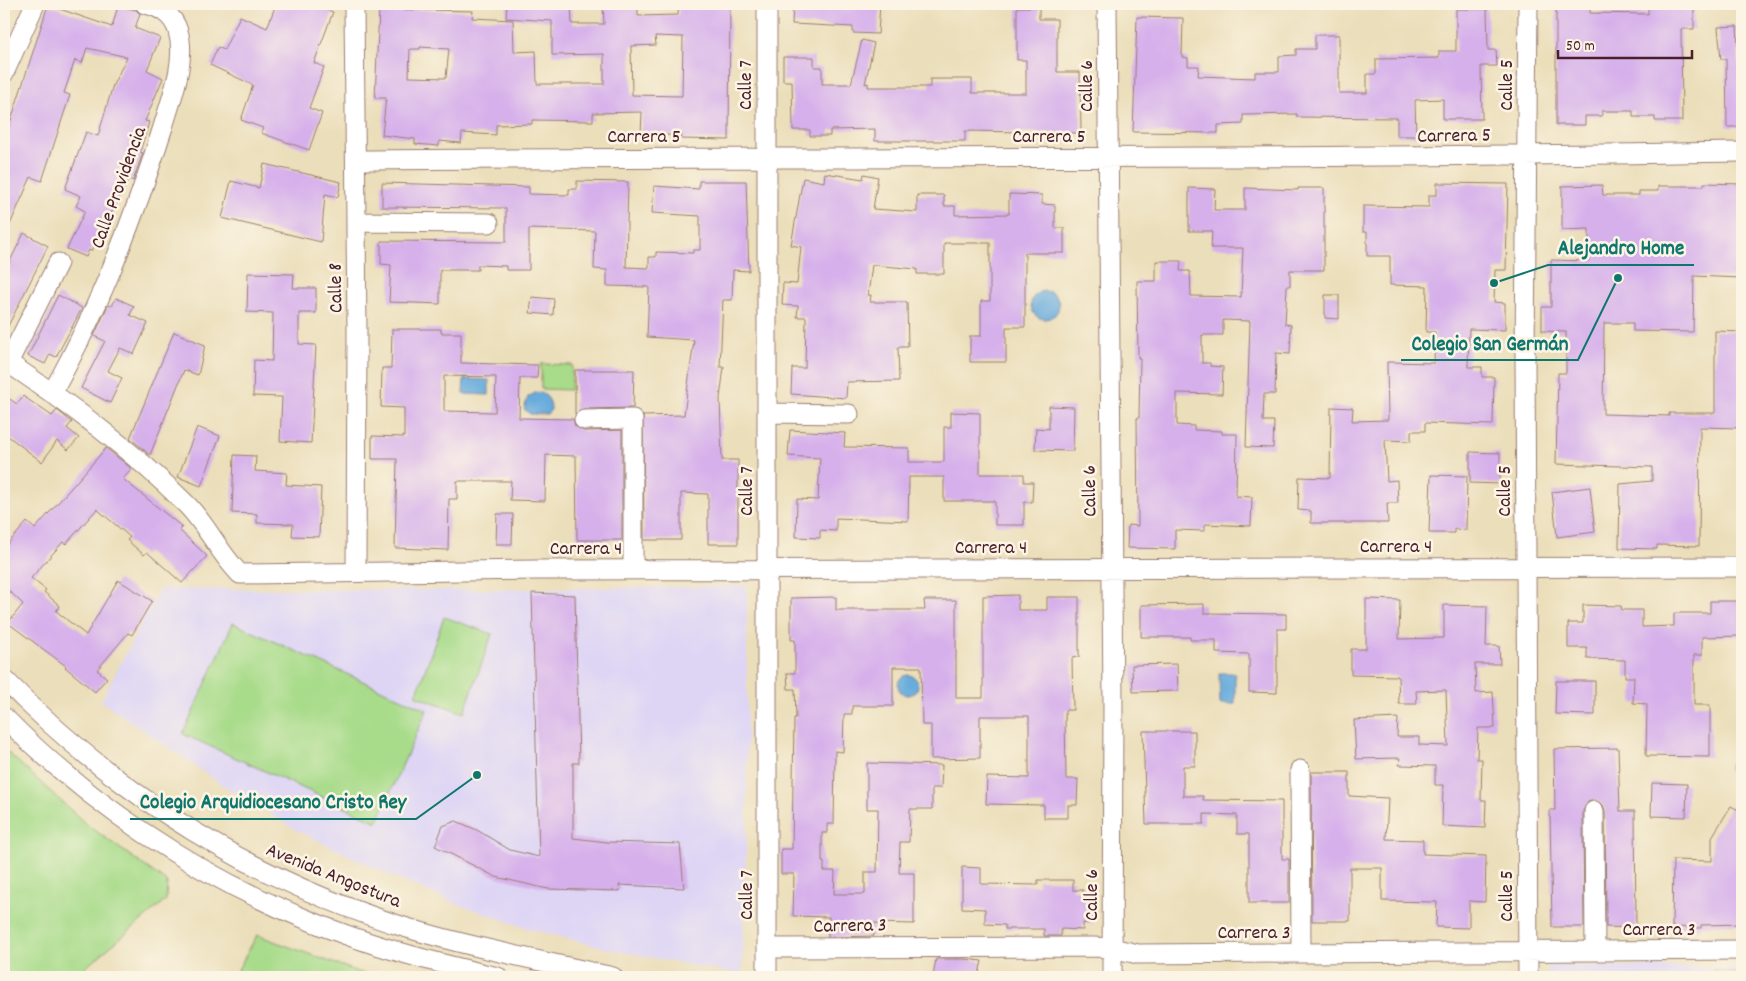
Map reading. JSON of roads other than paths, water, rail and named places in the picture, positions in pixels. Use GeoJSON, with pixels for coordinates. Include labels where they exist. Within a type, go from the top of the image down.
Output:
{"type":"FeatureCollection","features":[{"type":"Feature","properties":{"kind":"street"},"geometry":{"type":"LineString","coordinates":[[4,73],[35,4]]}},
{"type":"Feature","properties":{"kind":"street","name":"Calle Providencia"},"geometry":{"type":"LineString","coordinates":[[52,393],[96,307],[134,213],[149,172],[176,82],[180,47],[178,32],[167,13],[145,4]]}},
{"type":"Feature","properties":{"kind":"street","name":"Calle 8"},"geometry":{"type":"LineString","coordinates":[[354,4],[356,572]]}},
{"type":"Feature","properties":{"kind":"street","name":"Calle 7"},"geometry":{"type":"LineString","coordinates":[[767,4],[767,977]]}},
{"type":"Feature","properties":{"kind":"street","name":"Calle 6"},"geometry":{"type":"LineString","coordinates":[[1107,4],[1112,568],[1112,977]]}},
{"type":"Feature","properties":{"kind":"street","name":"Calle 5"},"geometry":{"type":"LineString","coordinates":[[1528,4],[1526,156],[1528,977]]}},
{"type":"Feature","properties":{"kind":"street","name":"Carrera 5"},"geometry":{"type":"LineString","coordinates":[[356,160],[1526,156],[1742,152]]}},
{"type":"Feature","properties":{"kind":"street"},"geometry":{"type":"LineString","coordinates":[[356,222],[489,222]]}},
{"type":"Feature","properties":{"kind":"street"},"geometry":{"type":"LineString","coordinates":[[52,393],[6,361],[58,263]]}},
{"type":"Feature","properties":{"kind":"street","name":"Carrera 4"},"geometry":{"type":"LineString","coordinates":[[52,393],[118,443],[184,503],[203,524],[229,563],[240,574],[767,569],[1742,567]]}},
{"type":"Feature","properties":{"kind":"street"},"geometry":{"type":"LineString","coordinates":[[767,413],[849,414]]}},
{"type":"Feature","properties":{"kind":"street"},"geometry":{"type":"LineString","coordinates":[[584,420],[633,419],[633,570]]}},
{"type":"Feature","properties":{"kind":"street","name":"Avenida Angostura"},"geometry":{"type":"LineString","coordinates":[[4,679],[46,721],[97,765],[188,829],[256,868],[314,895],[406,927],[614,977]]}},
{"type":"Feature","properties":{"kind":"street"},"geometry":{"type":"LineString","coordinates":[[4,717],[74,780],[124,818],[174,851],[244,891],[304,919],[371,943],[407,955],[498,977]]}},
{"type":"Feature","properties":{"kind":"street"},"geometry":{"type":"LineString","coordinates":[[1300,770],[1302,953]]}},
{"type":"Feature","properties":{"kind":"street"},"geometry":{"type":"LineString","coordinates":[[1594,811],[1595,951]]}},
{"type":"Feature","properties":{"kind":"street","name":"Carrera 3"},"geometry":{"type":"LineString","coordinates":[[767,948],[905,946],[1112,948],[1138,954],[1742,950]]}},
{"type":"Feature","properties":{"kind":"water"},"geometry":{"type":"Polygon","coordinates":[[[1045,291],[1055,295],[1059,305],[1055,315],[1045,319],[1035,315],[1031,305],[1035,295],[1045,291]]]}},
{"type":"Feature","properties":{"kind":"water"},"geometry":{"type":"Polygon","coordinates":[[[464,379],[489,380],[489,395],[463,394],[464,379]]]}},
{"type":"Feature","properties":{"kind":"water"},"geometry":{"type":"Polygon","coordinates":[[[537,392],[545,395],[549,400],[551,410],[547,414],[530,414],[524,409],[528,397],[537,392]]]}},
{"type":"Feature","properties":{"kind":"water"},"geometry":{"type":"Polygon","coordinates":[[[1219,673],[1235,673],[1235,704],[1220,704],[1219,673]]]}},
{"type":"Feature","properties":{"kind":"water"},"geometry":{"type":"Polygon","coordinates":[[[904,675],[912,675],[918,681],[918,689],[912,695],[904,695],[898,689],[898,681],[904,675]]]}},
{"type":"Feature","properties":{"kind":"water"},"geometry":{"type":"Polygon","coordinates":[[[1731,763],[1742,765],[1742,787],[1729,769],[1731,763]]]}},
{"type":"Feature","properties":{"kind":"place","name":"Colegio San Germán"},"geometry":{"type":"Point","coordinates":[1618,278]}},
{"type":"Feature","properties":{"kind":"place","name":"Alejandro Home"},"geometry":{"type":"Point","coordinates":[1494,283]}},
{"type":"Feature","properties":{"kind":"place","name":"Colegio Arquidiocesano Cristo Rey"},"geometry":{"type":"Point","coordinates":[477,775]}}]}
